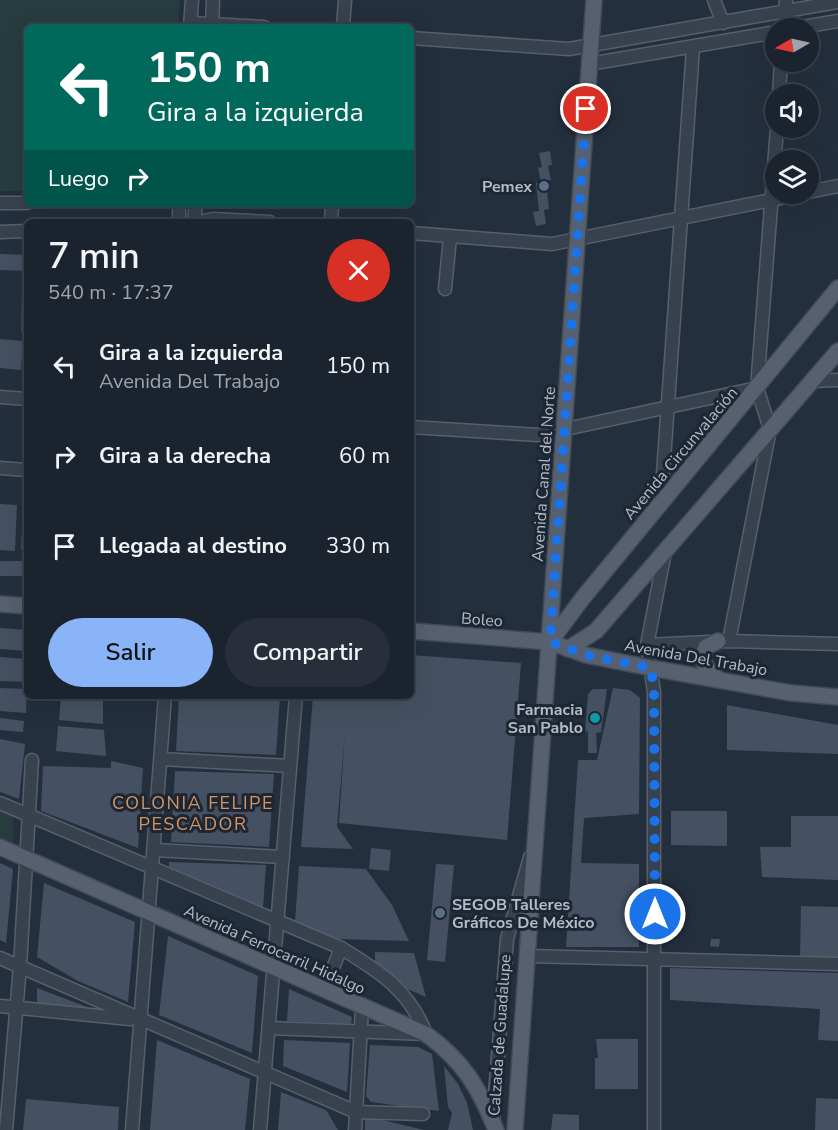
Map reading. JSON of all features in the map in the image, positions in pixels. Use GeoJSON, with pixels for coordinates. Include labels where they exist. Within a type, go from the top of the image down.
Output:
{"type":"FeatureCollection","features":[{"type":"Feature","properties":{"kind":"main road","name":"Avenida Canal del Norte"},"geometry":{"type":"LineString","coordinates":[[515,1130],[594,0]]}},
{"type":"Feature","properties":{"kind":"main road","name":"Avenida Circunvalación"},"geometry":{"type":"LineString","coordinates":[[550,642],[661,502],[838,288]]}},
{"type":"Feature","properties":{"kind":"main road"},"geometry":{"type":"LineString","coordinates":[[568,649],[596,631],[838,351]]}},
{"type":"Feature","properties":{"kind":"main road"},"geometry":{"type":"LineString","coordinates":[[0,604],[24,606]]}},
{"type":"Feature","properties":{"kind":"main road","name":"Boleo"},"geometry":{"type":"LineString","coordinates":[[414,631],[550,642]]}},
{"type":"Feature","properties":{"kind":"main road"},"geometry":{"type":"LineString","coordinates":[[720,680],[707,669],[702,658],[706,647],[724,641]]}},
{"type":"Feature","properties":{"kind":"main road","name":"Avenida Del Trabajo"},"geometry":{"type":"LineString","coordinates":[[550,642],[568,649],[651,668],[791,693],[838,697]]}},
{"type":"Feature","properties":{"kind":"main road","name":"Avenida Ferrocarril Hidalgo"},"geometry":{"type":"LineString","coordinates":[[0,847],[362,1008],[426,1034],[448,1050],[462,1065],[477,1086],[493,1127]]}},
{"type":"Feature","properties":{"kind":"street"},"geometry":{"type":"LineString","coordinates":[[190,24],[192,0]]}},
{"type":"Feature","properties":{"kind":"street"},"geometry":{"type":"LineString","coordinates":[[212,24],[213,0]]}},
{"type":"Feature","properties":{"kind":"street"},"geometry":{"type":"LineString","coordinates":[[343,24],[345,0]]}},
{"type":"Feature","properties":{"kind":"street"},"geometry":{"type":"LineString","coordinates":[[714,0],[723,23]]}},
{"type":"Feature","properties":{"kind":"street"},"geometry":{"type":"LineString","coordinates":[[414,38],[569,49],[723,23],[785,6],[838,2]]}},
{"type":"Feature","properties":{"kind":"street"},"geometry":{"type":"LineString","coordinates":[[819,24],[838,21]]}},
{"type":"Feature","properties":{"kind":"street"},"geometry":{"type":"LineString","coordinates":[[589,64],[765,34]]}},
{"type":"Feature","properties":{"kind":"street"},"geometry":{"type":"LineString","coordinates":[[661,502],[670,408],[693,48]]}},
{"type":"Feature","properties":{"kind":"street"},"geometry":{"type":"LineString","coordinates":[[819,190],[838,186]]}},
{"type":"Feature","properties":{"kind":"street"},"geometry":{"type":"LineString","coordinates":[[414,233],[552,244],[765,201]]}},
{"type":"Feature","properties":{"kind":"street"},"geometry":{"type":"LineString","coordinates":[[0,203],[24,203]]}},
{"type":"Feature","properties":{"kind":"street"},"geometry":{"type":"LineString","coordinates":[[724,641],[770,429],[757,388],[772,204]]}},
{"type":"Feature","properties":{"kind":"street"},"geometry":{"type":"LineString","coordinates":[[0,232],[24,231]]}},
{"type":"Feature","properties":{"kind":"street"},"geometry":{"type":"LineString","coordinates":[[445,290],[450,237]]}},
{"type":"Feature","properties":{"kind":"street"},"geometry":{"type":"LineString","coordinates":[[812,381],[838,380]]}},
{"type":"Feature","properties":{"kind":"street"},"geometry":{"type":"LineString","coordinates":[[414,427],[538,435],[757,388]]}},
{"type":"Feature","properties":{"kind":"street"},"geometry":{"type":"LineString","coordinates":[[0,397],[24,399]]}},
{"type":"Feature","properties":{"kind":"street"},"geometry":{"type":"LineString","coordinates":[[0,468],[24,470]]}},
{"type":"Feature","properties":{"kind":"street"},"geometry":{"type":"LineString","coordinates":[[654,1130],[654,692],[647,645],[665,550]]}},
{"type":"Feature","properties":{"kind":"street"},"geometry":{"type":"LineString","coordinates":[[647,645],[724,641],[838,644]]}},
{"type":"Feature","properties":{"kind":"street"},"geometry":{"type":"LineString","coordinates":[[132,1130],[165,699]]}},
{"type":"Feature","properties":{"kind":"street"},"geometry":{"type":"LineString","coordinates":[[260,1130],[296,699]]}},
{"type":"Feature","properties":{"kind":"street"},"geometry":{"type":"LineString","coordinates":[[161,759],[290,766]]}},
{"type":"Feature","properties":{"kind":"street"},"geometry":{"type":"LineString","coordinates":[[6,1130],[20,966],[32,760]]}},
{"type":"Feature","properties":{"kind":"street"},"geometry":{"type":"LineString","coordinates":[[0,803],[341,948],[372,967],[400,992],[417,1012],[426,1034],[270,1028]]}},
{"type":"Feature","properties":{"kind":"street","name":"Calzada de Guadalupe"},"geometry":{"type":"LineString","coordinates":[[493,1127],[507,939],[517,897],[537,836]]}},
{"type":"Feature","properties":{"kind":"street"},"geometry":{"type":"LineString","coordinates":[[155,850],[283,857]]}},
{"type":"Feature","properties":{"kind":"street"},"geometry":{"type":"LineString","coordinates":[[324,990],[341,948]]}},
{"type":"Feature","properties":{"kind":"street"},"geometry":{"type":"LineString","coordinates":[[528,956],[838,964]]}},
{"type":"Feature","properties":{"kind":"street"},"geometry":{"type":"LineString","coordinates":[[0,958],[356,1112],[423,1114]]}},
{"type":"Feature","properties":{"kind":"street"},"geometry":{"type":"LineString","coordinates":[[0,1006],[142,1020]]}},
{"type":"Feature","properties":{"kind":"street"},"geometry":{"type":"LineString","coordinates":[[355,1130],[362,1008]]}},
{"type":"Feature","properties":{"kind":"green space"},"geometry":{"type":"Polygon","coordinates":[[[0,0],[180,0],[178,24],[24,24],[24,191],[0,191],[0,0]]]}},
{"type":"Feature","properties":{"kind":"green space"},"geometry":{"type":"Polygon","coordinates":[[[0,809],[13,814],[13,845],[0,839],[0,809]]]}},
{"type":"Feature","properties":{"kind":"building"},"geometry":{"type":"Polygon","coordinates":[[[550,151],[552,165],[548,166],[551,180],[546,181],[549,209],[544,210],[546,224],[536,226],[533,212],[539,211],[536,183],[541,182],[538,168],[542,167],[539,153],[550,151]]]}},
{"type":"Feature","properties":{"kind":"building"},"geometry":{"type":"Polygon","coordinates":[[[0,254],[24,255],[24,271],[0,270],[0,254]]]}},
{"type":"Feature","properties":{"kind":"building"},"geometry":{"type":"Polygon","coordinates":[[[22,292],[24,292],[24,331],[21,331],[22,292]]]}},
{"type":"Feature","properties":{"kind":"building"},"geometry":{"type":"Polygon","coordinates":[[[0,339],[23,341],[21,370],[0,368],[0,339]]]}},
{"type":"Feature","properties":{"kind":"building"},"geometry":{"type":"Polygon","coordinates":[[[0,504],[17,505],[15,551],[0,550],[0,504]]]}},
{"type":"Feature","properties":{"kind":"building"},"geometry":{"type":"Polygon","coordinates":[[[23,505],[24,505],[24,550],[21,550],[23,505]]]}},
{"type":"Feature","properties":{"kind":"building"},"geometry":{"type":"Polygon","coordinates":[[[0,561],[24,561],[24,576],[0,576],[0,561]]]}},
{"type":"Feature","properties":{"kind":"building"},"geometry":{"type":"Polygon","coordinates":[[[0,628],[24,630],[24,651],[0,649],[0,628]]]}},
{"type":"Feature","properties":{"kind":"building"},"geometry":{"type":"Polygon","coordinates":[[[414,655],[521,663],[507,840],[339,823],[345,733],[337,827],[353,849],[301,847],[313,699],[414,699],[414,655]]]}},
{"type":"Feature","properties":{"kind":"building"},"geometry":{"type":"Polygon","coordinates":[[[0,657],[24,659],[24,682],[0,681],[0,657]]]}},
{"type":"Feature","properties":{"kind":"building"},"geometry":{"type":"Polygon","coordinates":[[[0,688],[24,689],[26,713],[0,711],[0,688]]]}},
{"type":"Feature","properties":{"kind":"building"},"geometry":{"type":"Polygon","coordinates":[[[613,688],[630,690],[640,698],[639,814],[584,818],[581,863],[639,864],[639,947],[566,947],[578,760],[597,760],[613,688]]]}},
{"type":"Feature","properties":{"kind":"building","name":"Farmacia San Pablo"},"geometry":{"type":"Polygon","coordinates":[[[593,689],[607,689],[601,732],[596,733],[597,753],[588,753],[588,732],[585,731],[588,694],[593,689]]]}},
{"type":"Feature","properties":{"kind":"building"},"geometry":{"type":"Polygon","coordinates":[[[61,699],[103,699],[103,724],[59,720],[61,699]]]}},
{"type":"Feature","properties":{"kind":"building"},"geometry":{"type":"Polygon","coordinates":[[[179,699],[280,699],[276,755],[176,751],[179,699]]]}},
{"type":"Feature","properties":{"kind":"building"},"geometry":{"type":"Polygon","coordinates":[[[727,705],[838,725],[838,754],[727,750],[727,705]]]}},
{"type":"Feature","properties":{"kind":"building"},"geometry":{"type":"Polygon","coordinates":[[[0,718],[24,721],[23,732],[0,730],[0,718]]]}},
{"type":"Feature","properties":{"kind":"building"},"geometry":{"type":"Polygon","coordinates":[[[58,726],[104,730],[106,756],[56,751],[58,726]]]}},
{"type":"Feature","properties":{"kind":"building"},"geometry":{"type":"Polygon","coordinates":[[[0,739],[25,744],[19,799],[0,792],[0,739]]]}},
{"type":"Feature","properties":{"kind":"building"},"geometry":{"type":"Polygon","coordinates":[[[111,761],[143,768],[138,848],[41,811],[43,766],[111,768],[111,761]]]}},
{"type":"Feature","properties":{"kind":"building"},"geometry":{"type":"Polygon","coordinates":[[[175,771],[274,774],[269,847],[171,842],[175,771]]]}},
{"type":"Feature","properties":{"kind":"building"},"geometry":{"type":"Polygon","coordinates":[[[671,811],[727,811],[727,846],[671,845],[671,811]]]}},
{"type":"Feature","properties":{"kind":"building"},"geometry":{"type":"Polygon","coordinates":[[[791,816],[838,816],[838,880],[762,877],[760,847],[791,847],[791,816]]]}},
{"type":"Feature","properties":{"kind":"building"},"geometry":{"type":"Polygon","coordinates":[[[371,848],[391,850],[389,871],[369,869],[371,848]]]}},
{"type":"Feature","properties":{"kind":"building"},"geometry":{"type":"Polygon","coordinates":[[[169,862],[266,865],[263,908],[169,867],[169,862]]]}},
{"type":"Feature","properties":{"kind":"building"},"geometry":{"type":"Polygon","coordinates":[[[0,863],[13,869],[6,943],[0,940],[0,863]]]}},
{"type":"Feature","properties":{"kind":"building","name":"SEGOB Talleres Gráficos De México"},"geometry":{"type":"Polygon","coordinates":[[[436,864],[454,865],[445,962],[427,960],[436,864]]]}},
{"type":"Feature","properties":{"kind":"building"},"geometry":{"type":"Polygon","coordinates":[[[299,866],[366,869],[392,905],[409,941],[336,939],[295,922],[299,866]]]}},
{"type":"Feature","properties":{"kind":"building"},"geometry":{"type":"Polygon","coordinates":[[[44,883],[135,922],[128,1002],[78,981],[37,957],[44,883]]]}},
{"type":"Feature","properties":{"kind":"building"},"geometry":{"type":"Polygon","coordinates":[[[801,906],[838,907],[838,957],[800,956],[801,906]]]}},
{"type":"Feature","properties":{"kind":"building"},"geometry":{"type":"Polygon","coordinates":[[[168,936],[258,976],[252,1053],[159,1015],[168,936]]]}},
{"type":"Feature","properties":{"kind":"building"},"geometry":{"type":"Polygon","coordinates":[[[711,939],[720,939],[719,947],[710,946],[711,939]]]}},
{"type":"Feature","properties":{"kind":"building"},"geometry":{"type":"Polygon","coordinates":[[[375,952],[414,953],[426,997],[400,986],[380,969],[375,961],[375,952]]]}},
{"type":"Feature","properties":{"kind":"building"},"geometry":{"type":"Polygon","coordinates":[[[670,968],[838,973],[838,1041],[818,1040],[820,1009],[670,1000],[670,968]]]}},
{"type":"Feature","properties":{"kind":"building"},"geometry":{"type":"Polygon","coordinates":[[[37,988],[87,1007],[87,1008],[37,1003],[37,988]]]}},
{"type":"Feature","properties":{"kind":"building"},"geometry":{"type":"Polygon","coordinates":[[[289,989],[352,1017],[351,1024],[287,1021],[289,989]]]}},
{"type":"Feature","properties":{"kind":"building"},"geometry":{"type":"Polygon","coordinates":[[[596,1039],[638,1039],[638,1089],[595,1089],[595,1058],[598,1058],[596,1039]]]}},
{"type":"Feature","properties":{"kind":"building"},"geometry":{"type":"Polygon","coordinates":[[[157,1040],[250,1079],[245,1130],[150,1130],[157,1040]]]}},
{"type":"Feature","properties":{"kind":"building"},"geometry":{"type":"Polygon","coordinates":[[[284,1040],[350,1043],[347,1092],[283,1066],[284,1040]]]}},
{"type":"Feature","properties":{"kind":"building"},"geometry":{"type":"Polygon","coordinates":[[[370,1045],[418,1047],[432,1054],[439,1111],[371,1102],[366,1096],[370,1045]]]}},
{"type":"Feature","properties":{"kind":"building"},"geometry":{"type":"Polygon","coordinates":[[[444,1066],[458,1084],[467,1103],[473,1130],[448,1130],[452,1113],[448,1107],[444,1066]]]}},
{"type":"Feature","properties":{"kind":"building"},"geometry":{"type":"Polygon","coordinates":[[[281,1092],[326,1110],[338,1130],[278,1130],[281,1092]]]}},
{"type":"Feature","properties":{"kind":"building"},"geometry":{"type":"Polygon","coordinates":[[[816,1098],[838,1099],[838,1130],[815,1130],[816,1098]]]}},
{"type":"Feature","properties":{"kind":"building"},"geometry":{"type":"Polygon","coordinates":[[[26,1099],[119,1107],[118,1130],[23,1130],[26,1099]]]}},
{"type":"Feature","properties":{"kind":"building"},"geometry":{"type":"Polygon","coordinates":[[[553,1114],[579,1115],[579,1130],[551,1130],[553,1114]]]}},
{"type":"Feature","properties":{"kind":"building"},"geometry":{"type":"Polygon","coordinates":[[[372,1116],[424,1130],[365,1130],[365,1119],[372,1116]]]}},
{"type":"Feature","properties":{"kind":"place","name":"Pemex"},"geometry":{"type":"Point","coordinates":[544,186]}},
{"type":"Feature","properties":{"kind":"place","name":"Farmacia San Pablo"},"geometry":{"type":"Point","coordinates":[595,718]}},
{"type":"Feature","properties":{"kind":"place","name":"SEGOB Talleres Gráficos De México"},"geometry":{"type":"Point","coordinates":[440,913]}},
{"type":"Feature","properties":{"kind":"district","name":"COLONIA FELIPE PESCADOR"},"geometry":{"type":"Point","coordinates":[193,813]}},
{"type":"Feature","properties":{"kind":"route"},"geometry":{"type":"LineString","coordinates":[[586,109],[550,642],[586,655],[651,668],[654,692],[655,914]]}}]}
